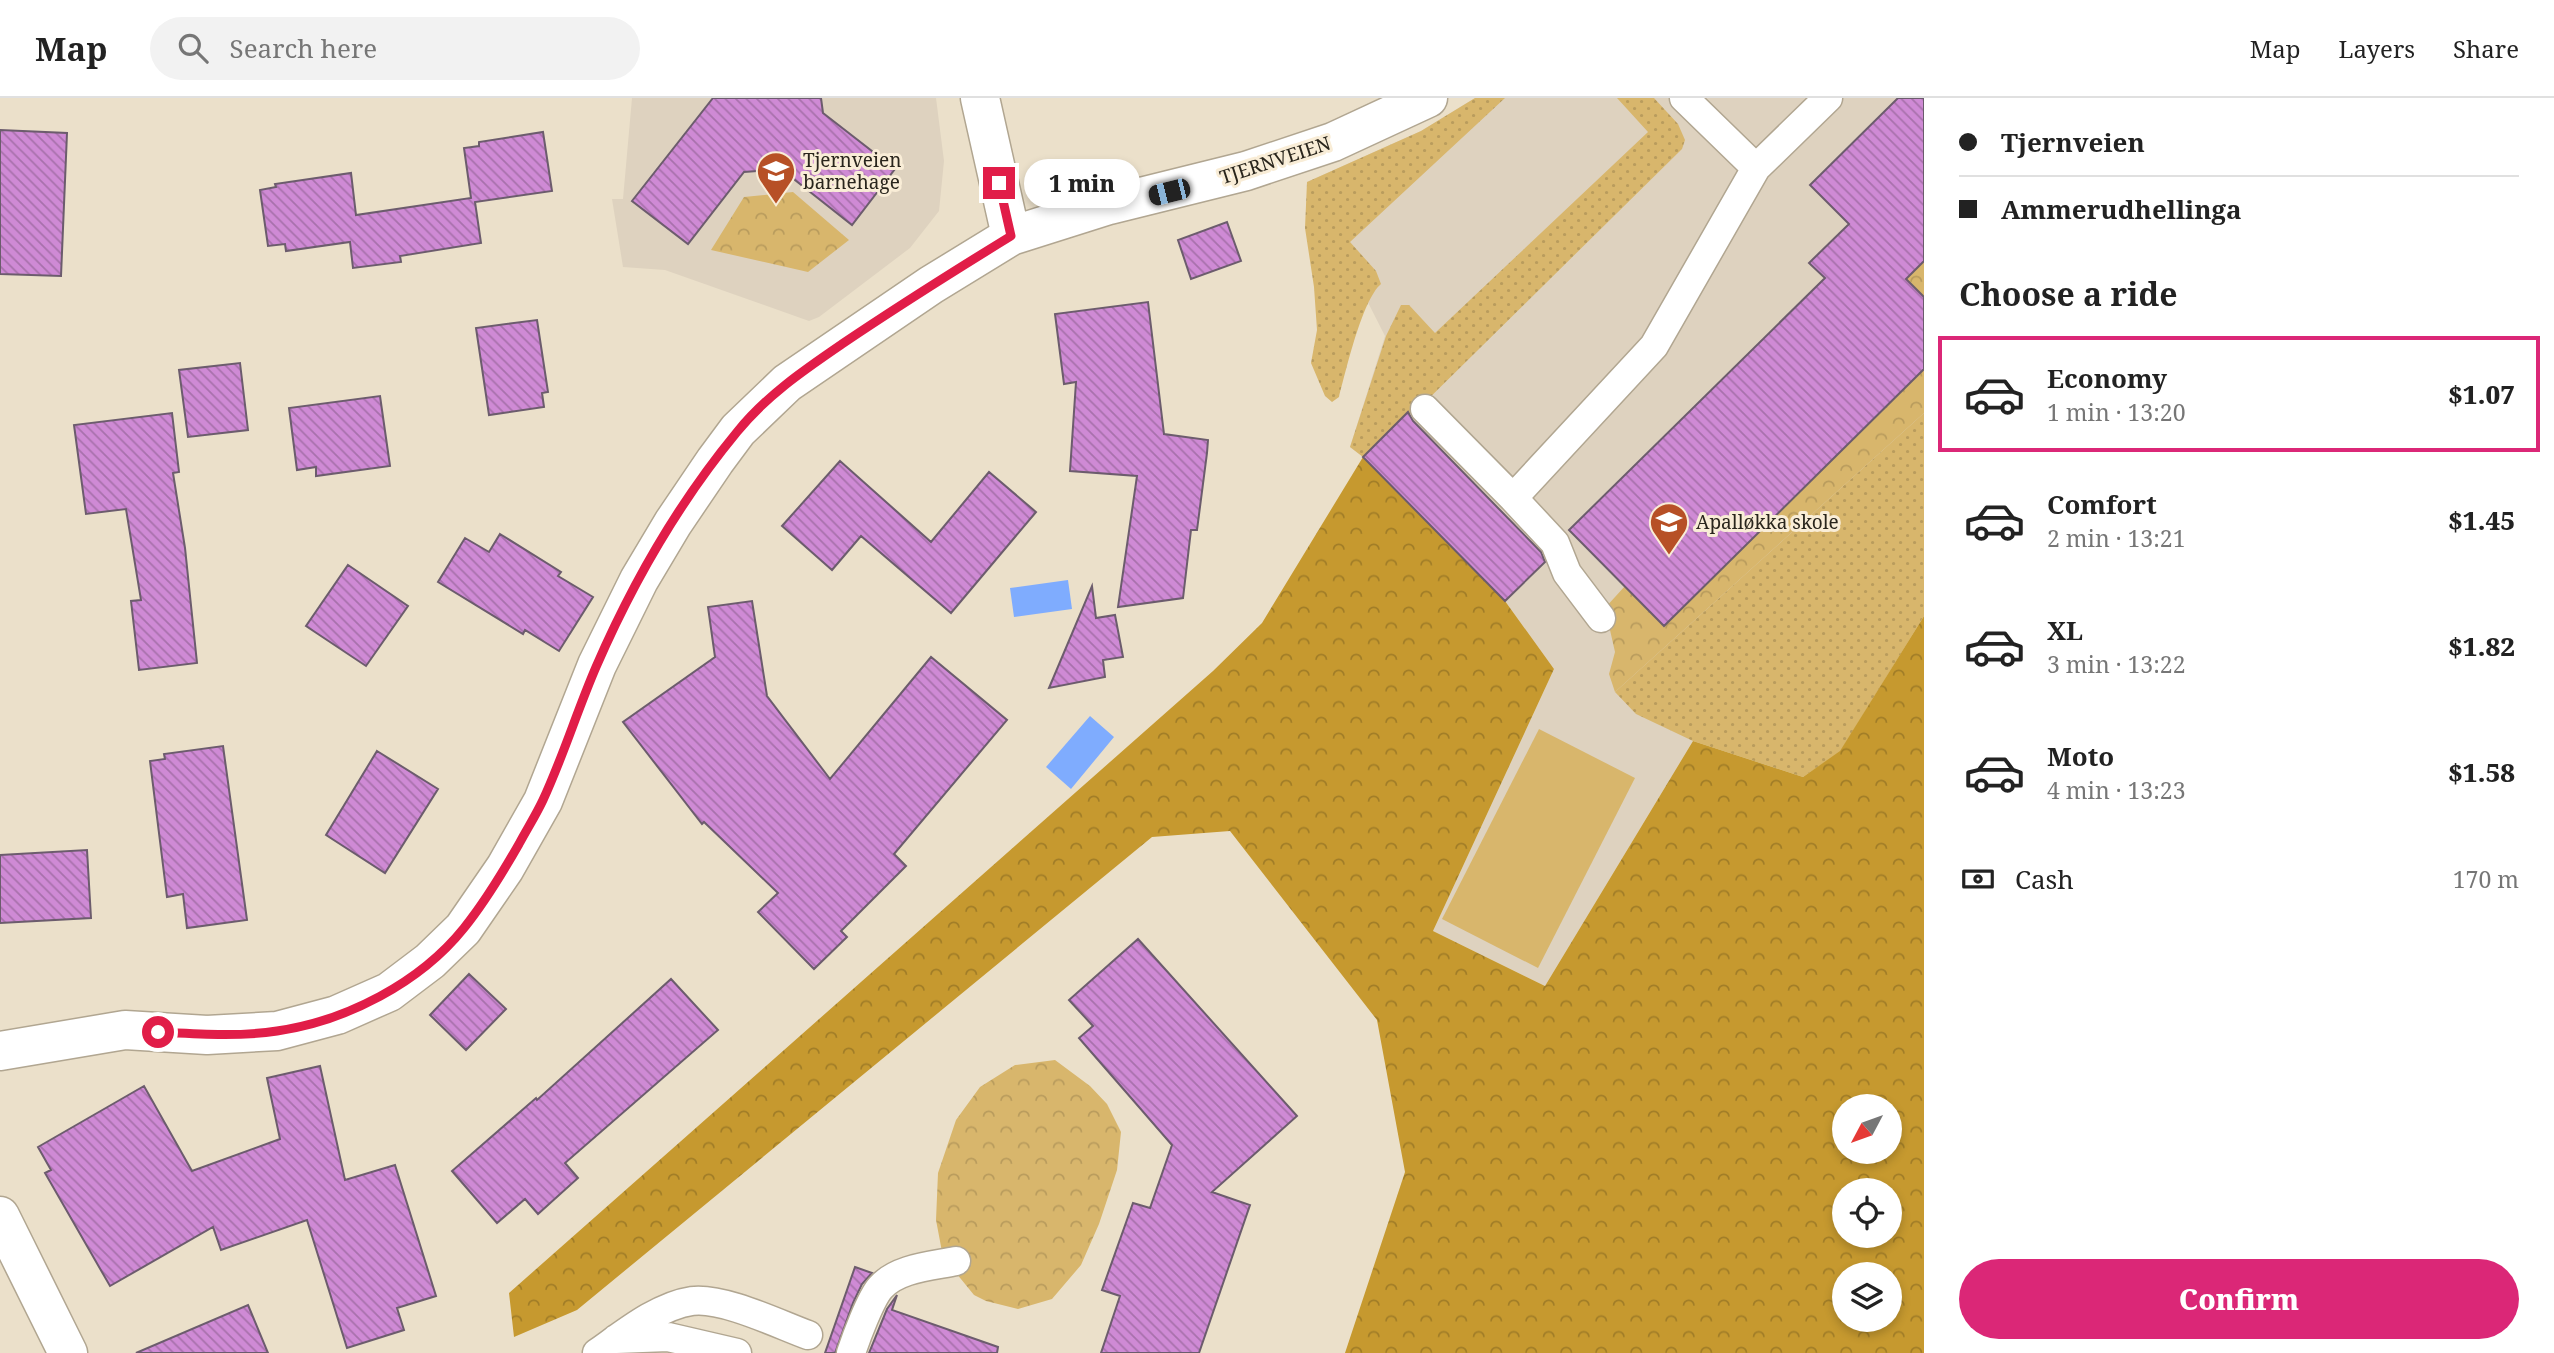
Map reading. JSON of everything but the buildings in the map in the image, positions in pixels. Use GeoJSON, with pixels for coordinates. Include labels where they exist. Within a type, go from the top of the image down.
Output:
{"type":"FeatureCollection","features":[{"type":"Feature","properties":{"kind":"street"},"geometry":{"type":"LineString","coordinates":[[980,98],[1011,236]]}},
{"type":"Feature","properties":{"kind":"street","name":"TJERNVEIEN"},"geometry":{"type":"LineString","coordinates":[[0,1051],[125,1030],[207,1035],[277,1031],[337,1016],[389,992],[430,961],[463,929],[505,868],[542,801],[597,665],[639,580],[673,523],[738,430],[787,383],[931,285],[1011,236],[1109,205],[1245,171],[1333,142],[1428,98]]}},
{"type":"Feature","properties":{"kind":"street"},"geometry":{"type":"LineString","coordinates":[[0,1216],[68,1353]]}},
{"type":"Feature","properties":{"kind":"lane"},"geometry":{"type":"LineString","coordinates":[[1684,98],[1756,168]]}},
{"type":"Feature","properties":{"kind":"lane"},"geometry":{"type":"LineString","coordinates":[[1513,498],[1654,346],[1756,168],[1828,98]]}},
{"type":"Feature","properties":{"kind":"lane"},"geometry":{"type":"LineString","coordinates":[[1425,409],[1555,542],[1567,573],[1601,618]]}},
{"type":"Feature","properties":{"kind":"lane"},"geometry":{"type":"LineString","coordinates":[[851,1353],[879,1289],[892,1278],[908,1272],[956,1261]]}},
{"type":"Feature","properties":{"kind":"lane"},"geometry":{"type":"LineString","coordinates":[[606,1346],[649,1317],[692,1301],[712,1302],[808,1335]]}},
{"type":"Feature","properties":{"kind":"lane"},"geometry":{"type":"LineString","coordinates":[[606,1346],[668,1337],[737,1353]]}},
{"type":"Feature","properties":{"kind":"shaded area","name":"Tjernveien barnehage"},"geometry":{"type":"Polygon","coordinates":[[[632,98],[936,98],[944,161],[939,211],[910,248],[819,317],[809,321],[665,270],[623,267],[612,199],[623,199],[632,98]]]}},
{"type":"Feature","properties":{"kind":"shaded area","name":"Apalløkka skole"},"geometry":{"type":"Polygon","coordinates":[[[1475,98],[1924,98],[1924,510],[1693,741],[1545,986],[1433,931],[1554,669],[1505,601],[1350,447],[1385,336],[1307,182],[1421,131],[1475,98]]]}},
{"type":"Feature","properties":{"kind":"green space"},"geometry":{"type":"Polygon","coordinates":[[[1475,98],[1505,98],[1350,242],[1376,271],[1381,284],[1367,305],[1339,397],[1332,402],[1325,396],[1311,363],[1317,330],[1305,228],[1307,182],[1421,131],[1475,98]]]}},
{"type":"Feature","properties":{"kind":"green space"},"geometry":{"type":"Polygon","coordinates":[[[1617,98],[1654,98],[1678,124],[1685,140],[1682,149],[1412,415],[1408,412],[1363,457],[1350,447],[1386,336],[1401,305],[1409,305],[1435,333],[1648,132],[1617,98]]]}},
{"type":"Feature","properties":{"kind":"green space"},"geometry":{"type":"Polygon","coordinates":[[[793,192],[849,240],[808,272],[711,250],[744,197],[793,192]]]}},
{"type":"Feature","properties":{"kind":"green space"},"geometry":{"type":"Polygon","coordinates":[[[1924,261],[1924,297],[1906,279],[1924,261]]]}},
{"type":"Feature","properties":{"kind":"green space"},"geometry":{"type":"Polygon","coordinates":[[[1924,369],[1924,413],[1615,692],[1609,674],[1615,652],[1605,608],[1625,586],[1664,625],[1924,369]]]}},
{"type":"Feature","properties":{"kind":"green space"},"geometry":{"type":"Polygon","coordinates":[[[1924,413],[1924,616],[1840,752],[1803,777],[1693,741],[1636,714],[1615,692],[1924,413]]]}},
{"type":"Feature","properties":{"kind":"green space"},"geometry":{"type":"Polygon","coordinates":[[[1363,457],[1505,601],[1554,669],[1433,931],[1545,986],[1693,741],[1803,777],[1840,751],[1924,616],[1924,1353],[1345,1353],[1405,1172],[1377,1020],[1230,831],[1152,837],[577,1310],[514,1337],[509,1293],[1213,671],[1262,623],[1363,457]]]}},
{"type":"Feature","properties":{"kind":"green space"},"geometry":{"type":"Polygon","coordinates":[[[1539,729],[1635,778],[1538,968],[1442,919],[1539,729]]]}},
{"type":"Feature","properties":{"kind":"green space"},"geometry":{"type":"Polygon","coordinates":[[[1055,1060],[1090,1086],[1107,1104],[1121,1132],[1117,1170],[1099,1224],[1081,1265],[1052,1299],[1018,1309],[974,1295],[943,1257],[936,1220],[938,1173],[956,1120],[980,1087],[1015,1065],[1055,1060]]]}},
{"type":"Feature","properties":{"kind":"water"},"geometry":{"type":"Polygon","coordinates":[[[1068,580],[1072,609],[1014,617],[1010,588],[1068,580]]]}},
{"type":"Feature","properties":{"kind":"water"},"geometry":{"type":"Polygon","coordinates":[[[1090,716],[1114,737],[1071,789],[1046,767],[1090,716]]]}},
{"type":"Feature","properties":{"kind":"place","name":"Tjernveien barnehage"},"geometry":{"type":"Point","coordinates":[776,205]}},
{"type":"Feature","properties":{"kind":"place","name":"Apalløkka skole"},"geometry":{"type":"Point","coordinates":[1669,556]}},
{"type":"Feature","properties":{"kind":"route"},"geometry":{"type":"LineString","coordinates":[[158,1032],[207,1035],[277,1031],[337,1016],[389,992],[430,961],[463,929],[505,868],[542,801],[597,665],[639,580],[715,461],[738,430],[764,402],[787,383],[931,285],[1011,236],[999,183]]}}]}
